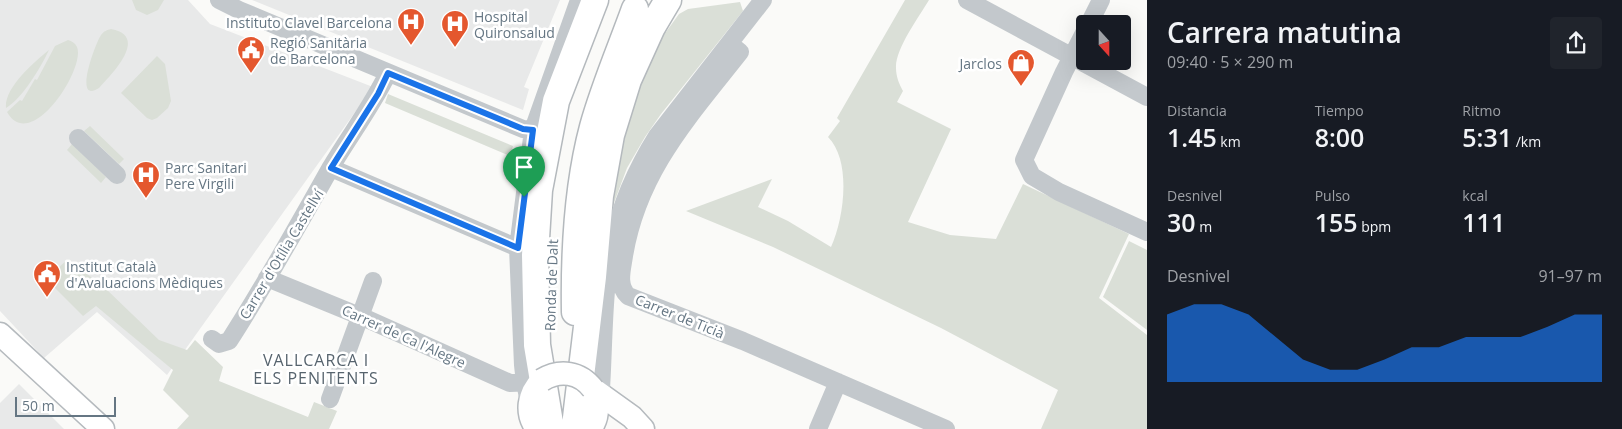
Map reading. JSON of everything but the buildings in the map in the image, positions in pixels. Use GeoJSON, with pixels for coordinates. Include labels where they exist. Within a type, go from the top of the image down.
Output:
{"type":"FeatureCollection","features":[{"type":"Feature","properties":{"kind":"highway"},"geometry":{"type":"LineString","coordinates":[[562,412],[537,345],[535,255],[539,190],[556,101],[595,0]]}},
{"type":"Feature","properties":{"kind":"highway"},"geometry":{"type":"LineString","coordinates":[[562,412],[593,277],[600,196],[606,156],[616,117],[628,80],[652,26],[668,0]]}},
{"type":"Feature","properties":{"kind":"highway","name":"Ronda de Dalt"},"geometry":{"type":"LineString","coordinates":[[562,412],[583,174],[593,126],[624,4]]}},
{"type":"Feature","properties":{"kind":"main road"},"geometry":{"type":"LineString","coordinates":[[0,334],[103,429]]}},
{"type":"Feature","properties":{"kind":"main road"},"geometry":{"type":"LineString","coordinates":[[562,412],[632,417],[643,429]]}},
{"type":"Feature","properties":{"kind":"street"},"geometry":{"type":"LineString","coordinates":[[219,0],[523,129],[533,130]]}},
{"type":"Feature","properties":{"kind":"street"},"geometry":{"type":"LineString","coordinates":[[562,412],[518,248],[533,130],[578,0]]}},
{"type":"Feature","properties":{"kind":"street"},"geometry":{"type":"LineString","coordinates":[[562,412],[608,271],[613,240],[624,203],[643,158],[657,136],[763,0]]}},
{"type":"Feature","properties":{"kind":"street"},"geometry":{"type":"LineString","coordinates":[[966,0],[1147,97]]}},
{"type":"Feature","properties":{"kind":"street"},"geometry":{"type":"LineString","coordinates":[[1094,15],[1101,0]]}},
{"type":"Feature","properties":{"kind":"street","name":"Carrer de Ticià"},"geometry":{"type":"LineString","coordinates":[[730,44],[740,52],[675,135],[661,156],[644,189],[631,224],[621,284],[628,296],[838,382],[946,429]]}},
{"type":"Feature","properties":{"kind":"street"},"geometry":{"type":"LineString","coordinates":[[1076,47],[1024,160],[1032,176],[1058,192],[1147,232]]}},
{"type":"Feature","properties":{"kind":"street","name":"Carrer d'Otília Castellví"},"geometry":{"type":"LineString","coordinates":[[212,339],[219,344],[229,342],[331,168],[378,94],[388,73]]}},
{"type":"Feature","properties":{"kind":"street"},"geometry":{"type":"LineString","coordinates":[[78,138],[117,176]]}},
{"type":"Feature","properties":{"kind":"street"},"geometry":{"type":"LineString","coordinates":[[331,168],[518,248]]}},
{"type":"Feature","properties":{"kind":"street","name":"Carrer de Ca l'Alegre"},"geometry":{"type":"LineString","coordinates":[[267,278],[360,316],[510,383],[562,412]]}},
{"type":"Feature","properties":{"kind":"street"},"geometry":{"type":"LineString","coordinates":[[330,399],[373,281]]}},
{"type":"Feature","properties":{"kind":"street"},"geometry":{"type":"LineString","coordinates":[[818,429],[838,382]]}},
{"type":"Feature","properties":{"kind":"shaded area","name":"Parc Sanitari Pere Virgili"},"geometry":{"type":"Polygon","coordinates":[[[0,0],[188,0],[210,24],[373,87],[167,375],[97,312],[44,358],[0,311],[0,0]]]}},
{"type":"Feature","properties":{"kind":"shaded area"},"geometry":{"type":"Polygon","coordinates":[[[132,0],[164,0],[158,10],[147,15],[136,10],[132,0]]]}},
{"type":"Feature","properties":{"kind":"shaded area","name":"Hospital Quironsalud"},"geometry":{"type":"Polygon","coordinates":[[[252,0],[560,0],[524,87],[529,89],[523,110],[252,0]]]}},
{"type":"Feature","properties":{"kind":"shaded area"},"geometry":{"type":"Polygon","coordinates":[[[905,0],[929,0],[908,33],[899,52],[896,71],[903,91],[897,102],[951,129],[908,222],[950,235],[996,239],[1023,184],[1129,234],[1099,298],[1147,335],[1147,429],[1041,429],[1058,390],[941,328],[773,247],[686,211],[772,179],[758,207],[788,221],[831,247],[836,235],[842,206],[843,175],[836,147],[828,137],[840,121],[837,118],[905,0]]]}},
{"type":"Feature","properties":{"kind":"shaded area"},"geometry":{"type":"Polygon","coordinates":[[[740,2],[743,11],[645,137],[627,168],[608,219],[612,157],[660,30],[666,32],[679,14],[688,9],[740,2]]]}},
{"type":"Feature","properties":{"kind":"shaded area"},"geometry":{"type":"Polygon","coordinates":[[[111,29],[122,33],[127,39],[128,47],[111,74],[99,88],[91,91],[87,88],[86,81],[91,59],[101,35],[111,29]]]}},
{"type":"Feature","properties":{"kind":"shaded area"},"geometry":{"type":"Polygon","coordinates":[[[68,40],[77,47],[78,58],[65,88],[42,115],[29,123],[17,122],[7,112],[20,100],[22,101],[35,79],[37,80],[55,46],[68,40]]]}},
{"type":"Feature","properties":{"kind":"shaded area"},"geometry":{"type":"Polygon","coordinates":[[[49,50],[25,90],[6,108],[10,92],[15,84],[28,68],[49,50]]]}},
{"type":"Feature","properties":{"kind":"shaded area"},"geometry":{"type":"Polygon","coordinates":[[[157,56],[165,64],[171,101],[168,108],[152,120],[147,118],[121,93],[157,56]]]}},
{"type":"Feature","properties":{"kind":"shaded area"},"geometry":{"type":"Polygon","coordinates":[[[388,94],[513,146],[510,156],[385,103],[388,94]]]}},
{"type":"Feature","properties":{"kind":"shaded area"},"geometry":{"type":"Polygon","coordinates":[[[90,126],[124,159],[119,164],[84,131],[90,126]]]}},
{"type":"Feature","properties":{"kind":"shaded area"},"geometry":{"type":"Polygon","coordinates":[[[72,144],[106,177],[101,183],[67,150],[72,144]]]}},
{"type":"Feature","properties":{"kind":"shaded area"},"geometry":{"type":"Polygon","coordinates":[[[1129,241],[1147,250],[1147,330],[1103,297],[1129,241]]]}},
{"type":"Feature","properties":{"kind":"shaded area"},"geometry":{"type":"Polygon","coordinates":[[[68,259],[105,288],[159,340],[187,350],[195,340],[223,367],[219,381],[308,417],[314,402],[337,411],[329,429],[177,429],[189,416],[163,390],[173,370],[96,306],[83,316],[46,279],[68,259]]]}},
{"type":"Feature","properties":{"kind":"shaded area"},"geometry":{"type":"Polygon","coordinates":[[[19,384],[64,429],[0,429],[0,403],[19,384]]]}},
{"type":"Feature","properties":{"kind":"place","name":"Instituto Clavel Barcelona"},"geometry":{"type":"Point","coordinates":[411,46]}},
{"type":"Feature","properties":{"kind":"place","name":"Hospital Quironsalud"},"geometry":{"type":"Point","coordinates":[455,48]}},
{"type":"Feature","properties":{"kind":"place","name":"Regió Sanitària de Barcelona"},"geometry":{"type":"Point","coordinates":[251,74]}},
{"type":"Feature","properties":{"kind":"place","name":"Jarclos"},"geometry":{"type":"Point","coordinates":[1021,87]}},
{"type":"Feature","properties":{"kind":"place","name":"Parc Sanitari Pere Virgili"},"geometry":{"type":"Point","coordinates":[146,199]}},
{"type":"Feature","properties":{"kind":"place","name":"Institut Català d'Avaluacions Mèdiques"},"geometry":{"type":"Point","coordinates":[47,298]}},
{"type":"Feature","properties":{"kind":"district","name":"VALLCARCA I ELS PENITENTS"},"geometry":{"type":"Point","coordinates":[316,369]}},
{"type":"Feature","properties":{"kind":"route"},"geometry":{"type":"LineString","coordinates":[[388,73],[523,129],[533,130],[524,197],[518,248],[331,168],[378,94],[388,73]]}}]}
